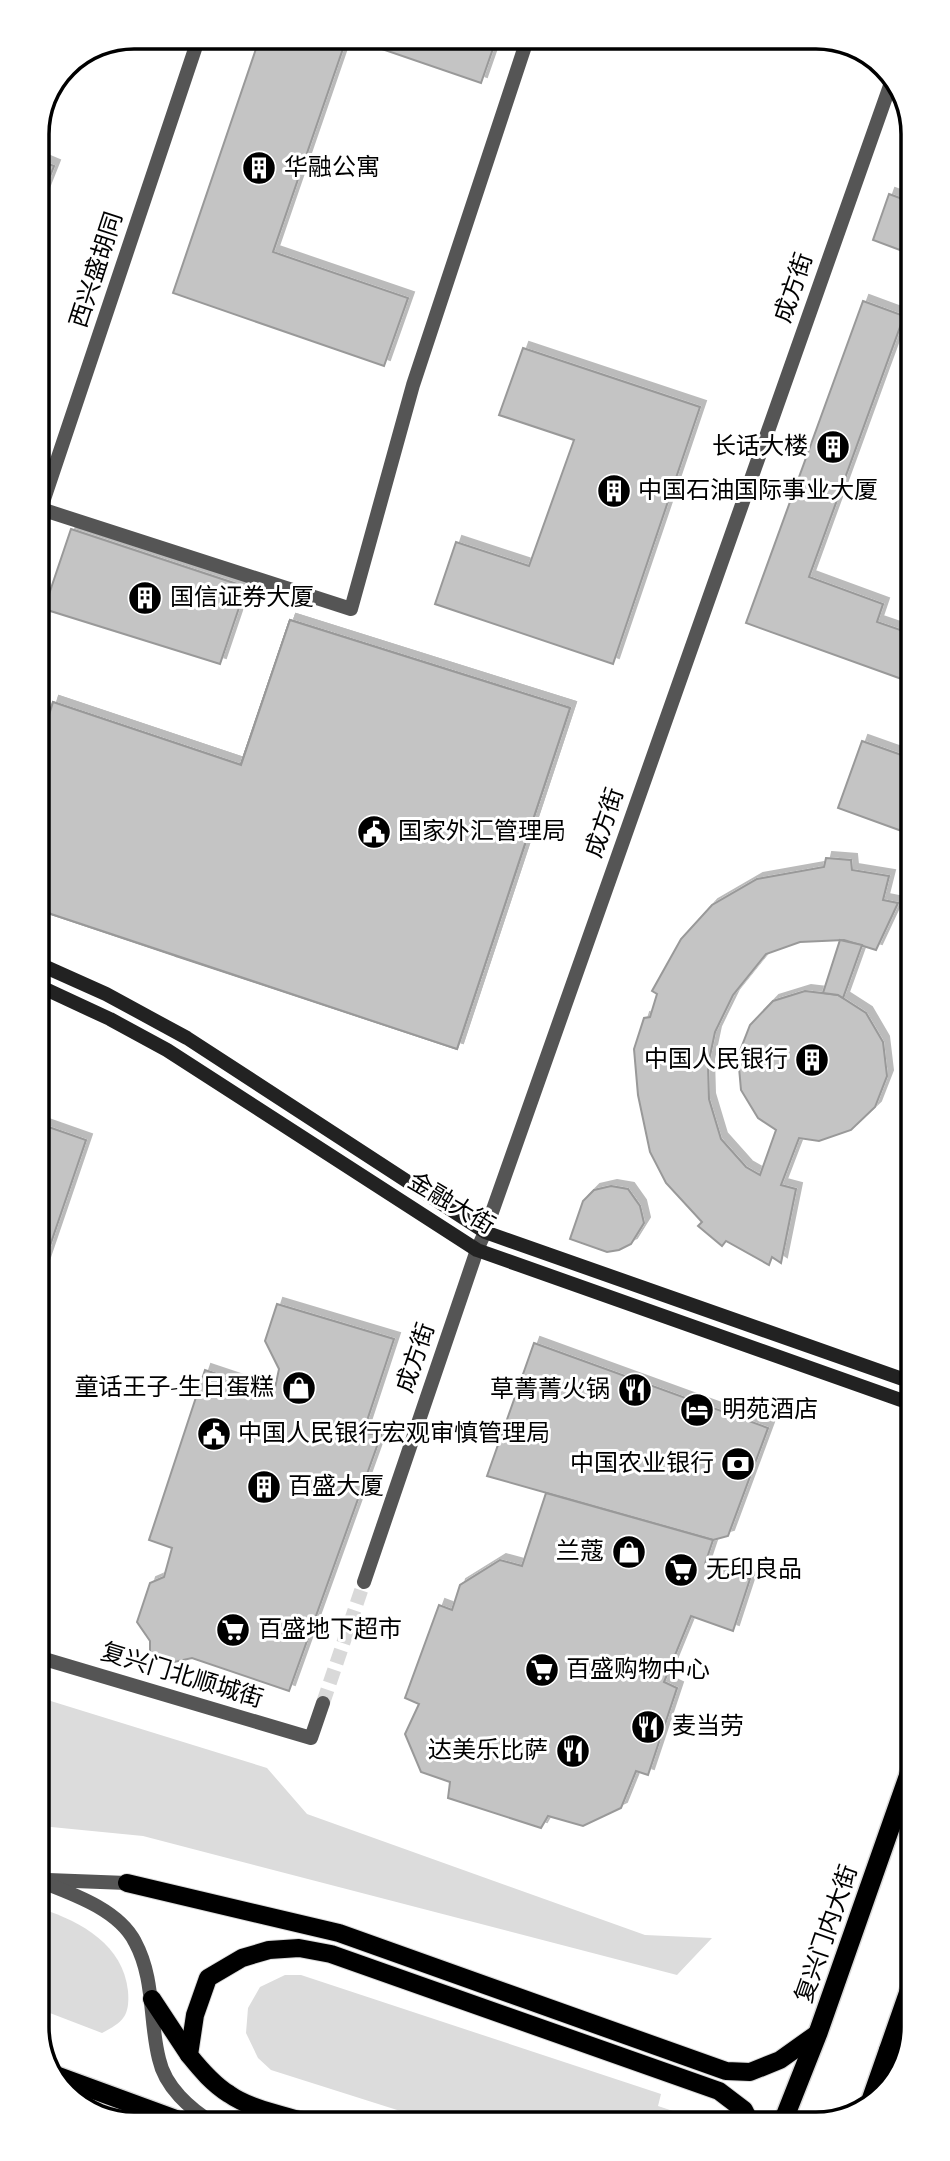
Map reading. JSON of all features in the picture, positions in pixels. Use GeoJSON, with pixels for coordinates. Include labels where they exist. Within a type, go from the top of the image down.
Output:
{"type":"FeatureCollection","features":[{"type":"Feature","properties":{"kind":"highway","name":"复兴门内大街"},"geometry":{"type":"LineString","coordinates":[[787,2112],[818,2033],[901,1795]]}},
{"type":"Feature","properties":{"kind":"highway"},"geometry":{"type":"LineString","coordinates":[[875,2087],[901,2014]]}},
{"type":"Feature","properties":{"kind":"highway"},"geometry":{"type":"LineString","coordinates":[[68,2080],[155,2112]]}},
{"type":"Feature","properties":{"kind":"main road"},"geometry":{"type":"LineString","coordinates":[[49,968],[106,994],[187,1038],[485,1232],[901,1378]]}},
{"type":"Feature","properties":{"kind":"main road","name":"金融大街"},"geometry":{"type":"LineString","coordinates":[[49,991],[167,1050],[477,1250],[901,1400]]}},
{"type":"Feature","properties":{"kind":"main road"},"geometry":{"type":"LineString","coordinates":[[127,1883],[340,1933],[726,2071],[750,2072],[780,2060],[818,2033]]}},
{"type":"Feature","properties":{"kind":"main road"},"geometry":{"type":"LineString","coordinates":[[189,2055],[195,2015],[208,1978],[242,1958],[269,1950],[299,1948],[331,1954],[719,2091],[745,2112]]}},
{"type":"Feature","properties":{"kind":"main road"},"geometry":{"type":"LineString","coordinates":[[152,1999],[204,2074],[231,2096],[274,2112]]}},
{"type":"Feature","properties":{"kind":"main road"},"geometry":{"type":"LineString","coordinates":[[888,2050],[892,2065]]}},
{"type":"Feature","properties":{"kind":"street","name":"西兴盛胡同"},"geometry":{"type":"LineString","coordinates":[[49,481],[195,49]]}},
{"type":"Feature","properties":{"kind":"street"},"geometry":{"type":"LineString","coordinates":[[49,514],[351,609],[413,385],[524,49]]}},
{"type":"Feature","properties":{"kind":"street","name":"成方街"},"geometry":{"type":"LineString","coordinates":[[364,1582],[477,1250],[888,89]]}},
{"type":"Feature","properties":{"kind":"street","name":"复兴门北顺城街"},"geometry":{"type":"LineString","coordinates":[[49,1660],[311,1738],[323,1703]]}},
{"type":"Feature","properties":{"kind":"street"},"geometry":{"type":"LineString","coordinates":[[49,1881],[127,1883]]}},
{"type":"Feature","properties":{"kind":"street"},"geometry":{"type":"LineString","coordinates":[[49,1884],[91,1901],[116,1920],[135,1941],[152,1999],[159,2059],[168,2082],[198,2112]]}},
{"type":"Feature","properties":{"kind":"shaded area"},"geometry":{"type":"Polygon","coordinates":[[[49,1700],[267,1768],[307,1814],[645,1935],[712,1938],[677,1975],[143,1836],[49,1827],[49,1700]]]}},
{"type":"Feature","properties":{"kind":"shaded area"},"geometry":{"type":"Polygon","coordinates":[[[49,1911],[72,1921],[98,1938],[109,1948],[125,1975],[128,2007],[120,2021],[102,2033],[49,2013],[49,1911]]]}},
{"type":"Feature","properties":{"kind":"shaded area"},"geometry":{"type":"Polygon","coordinates":[[[285,1975],[301,1975],[661,2094],[658,2106],[676,2112],[403,2112],[271,2070],[258,2058],[246,2033],[248,2008],[260,1987],[285,1975]]]}},
{"type":"Feature","properties":{"kind":"building","name":"华融公寓"},"geometry":{"type":"Polygon","coordinates":[[[256,49],[343,49],[273,252],[408,298],[384,366],[173,293],[256,49]]]}},
{"type":"Feature","properties":{"kind":"building"},"geometry":{"type":"Polygon","coordinates":[[[382,49],[493,49],[481,83],[382,49]]]}},
{"type":"Feature","properties":{"kind":"building"},"geometry":{"type":"Polygon","coordinates":[[[49,164],[54,166],[49,179],[49,164]]]}},
{"type":"Feature","properties":{"kind":"building"},"geometry":{"type":"Polygon","coordinates":[[[889,194],[901,198],[901,250],[873,240],[889,194]]]}},
{"type":"Feature","properties":{"kind":"building","name":"长话大楼"},"geometry":{"type":"Polygon","coordinates":[[[863,301],[901,315],[901,324],[809,577],[883,604],[877,622],[901,630],[901,679],[746,623],[863,301]]]}},
{"type":"Feature","properties":{"kind":"building","name":"中国石油国际事业大厦"},"geometry":{"type":"Polygon","coordinates":[[[523,348],[700,407],[613,664],[435,604],[456,542],[529,566],[574,440],[499,415],[523,348]]]}},
{"type":"Feature","properties":{"kind":"building","name":"国信证券大厦"},"geometry":{"type":"Polygon","coordinates":[[[71,529],[246,587],[220,664],[49,611],[49,594],[71,529]]]}},
{"type":"Feature","properties":{"kind":"building","name":"国家外汇管理局"},"geometry":{"type":"Polygon","coordinates":[[[290,620],[570,708],[457,1049],[176,956],[290,620]]]}},
{"type":"Feature","properties":{"kind":"building","name":"国家外汇管理局"},"geometry":{"type":"Polygon","coordinates":[[[290,620],[570,708],[457,1049],[49,913],[49,715],[53,702],[241,765],[290,620]]]}},
{"type":"Feature","properties":{"kind":"building"},"geometry":{"type":"Polygon","coordinates":[[[53,702],[241,765],[176,956],[49,913],[49,715],[53,702]]]}},
{"type":"Feature","properties":{"kind":"building"},"geometry":{"type":"Polygon","coordinates":[[[862,741],[901,755],[901,831],[838,808],[862,741]]]}},
{"type":"Feature","properties":{"kind":"building","name":"中国人民银行"},"geometry":{"type":"Polygon","coordinates":[[[826,858],[851,860],[852,870],[889,876],[883,900],[898,903],[876,950],[844,940],[800,942],[766,954],[733,995],[715,1032],[708,1065],[709,1099],[721,1139],[746,1167],[760,1175],[776,1130],[758,1118],[741,1090],[738,1056],[750,1025],[773,1001],[805,991],[838,995],[866,1013],[883,1042],[887,1076],[875,1107],[851,1130],[819,1141],[799,1138],[781,1185],[796,1189],[781,1263],[772,1257],[769,1265],[726,1241],[722,1246],[698,1226],[702,1222],[666,1183],[650,1152],[638,1095],[634,1049],[644,1018],[650,1017],[657,994],[652,991],[681,939],[712,905],[757,879],[824,867],[826,858]]]}},
{"type":"Feature","properties":{"kind":"building"},"geometry":{"type":"Polygon","coordinates":[[[840,940],[862,945],[843,998],[823,993],[840,940]]]}},
{"type":"Feature","properties":{"kind":"building"},"geometry":{"type":"Polygon","coordinates":[[[49,1127],[86,1140],[49,1249],[49,1127]]]}},
{"type":"Feature","properties":{"kind":"building"},"geometry":{"type":"Polygon","coordinates":[[[611,1186],[628,1189],[640,1206],[644,1223],[631,1244],[607,1252],[570,1239],[583,1201],[594,1190],[611,1186]]]}},
{"type":"Feature","properties":{"kind":"building","name":"百盛大厦"},"geometry":{"type":"Polygon","coordinates":[[[277,1304],[394,1339],[363,1433],[381,1435],[289,1691],[192,1658],[174,1662],[150,1654],[150,1641],[137,1622],[150,1583],[164,1577],[172,1548],[149,1540],[205,1370],[274,1393],[279,1369],[265,1341],[277,1304]]]}},
{"type":"Feature","properties":{"kind":"building"},"geometry":{"type":"Polygon","coordinates":[[[534,1343],[768,1428],[728,1536],[713,1540],[487,1476],[534,1343]]]}},
{"type":"Feature","properties":{"kind":"building","name":"百盛购物中心"},"geometry":{"type":"Polygon","coordinates":[[[546,1493],[713,1540],[705,1564],[750,1579],[733,1631],[691,1616],[664,1682],[677,1688],[648,1775],[636,1771],[621,1808],[583,1826],[548,1816],[541,1828],[448,1798],[450,1782],[421,1772],[405,1734],[419,1704],[405,1698],[439,1605],[452,1610],[460,1585],[500,1560],[522,1566],[546,1493]]]}},
{"type":"Feature","properties":{"kind":"tunnel"},"geometry":{"type":"LineString","coordinates":[[323,1703],[364,1582]]}},
{"type":"Feature","properties":{"kind":"place","name":"华融公寓"},"geometry":{"type":"Point","coordinates":[259,168]}},
{"type":"Feature","properties":{"kind":"place","name":"长话大楼"},"geometry":{"type":"Point","coordinates":[833,447]}},
{"type":"Feature","properties":{"kind":"place","name":"中国石油国际事业大厦"},"geometry":{"type":"Point","coordinates":[614,491]}},
{"type":"Feature","properties":{"kind":"place","name":"国信证券大厦"},"geometry":{"type":"Point","coordinates":[145,598]}},
{"type":"Feature","properties":{"kind":"place","name":"国家外汇管理局"},"geometry":{"type":"Point","coordinates":[374,832]}},
{"type":"Feature","properties":{"kind":"place","name":"中国人民银行"},"geometry":{"type":"Point","coordinates":[812,1060]}},
{"type":"Feature","properties":{"kind":"place","name":"童话王子-生日蛋糕"},"geometry":{"type":"Point","coordinates":[299,1388]}},
{"type":"Feature","properties":{"kind":"place","name":"草菁菁火锅"},"geometry":{"type":"Point","coordinates":[635,1390]}},
{"type":"Feature","properties":{"kind":"place","name":"明苑酒店"},"geometry":{"type":"Point","coordinates":[697,1410]}},
{"type":"Feature","properties":{"kind":"place","name":"中国人民银行宏观审慎管理局"},"geometry":{"type":"Point","coordinates":[214,1434]}},
{"type":"Feature","properties":{"kind":"place","name":"中国农业银行"},"geometry":{"type":"Point","coordinates":[738,1464]}},
{"type":"Feature","properties":{"kind":"place","name":"百盛大厦"},"geometry":{"type":"Point","coordinates":[264,1487]}},
{"type":"Feature","properties":{"kind":"place","name":"兰蔻"},"geometry":{"type":"Point","coordinates":[629,1552]}},
{"type":"Feature","properties":{"kind":"place","name":"无印良品"},"geometry":{"type":"Point","coordinates":[681,1570]}},
{"type":"Feature","properties":{"kind":"place","name":"百盛地下超市"},"geometry":{"type":"Point","coordinates":[233,1630]}},
{"type":"Feature","properties":{"kind":"place","name":"百盛购物中心"},"geometry":{"type":"Point","coordinates":[542,1670]}},
{"type":"Feature","properties":{"kind":"place","name":"麦当劳"},"geometry":{"type":"Point","coordinates":[648,1727]}},
{"type":"Feature","properties":{"kind":"place","name":"达美乐比萨"},"geometry":{"type":"Point","coordinates":[573,1751]}}]}
